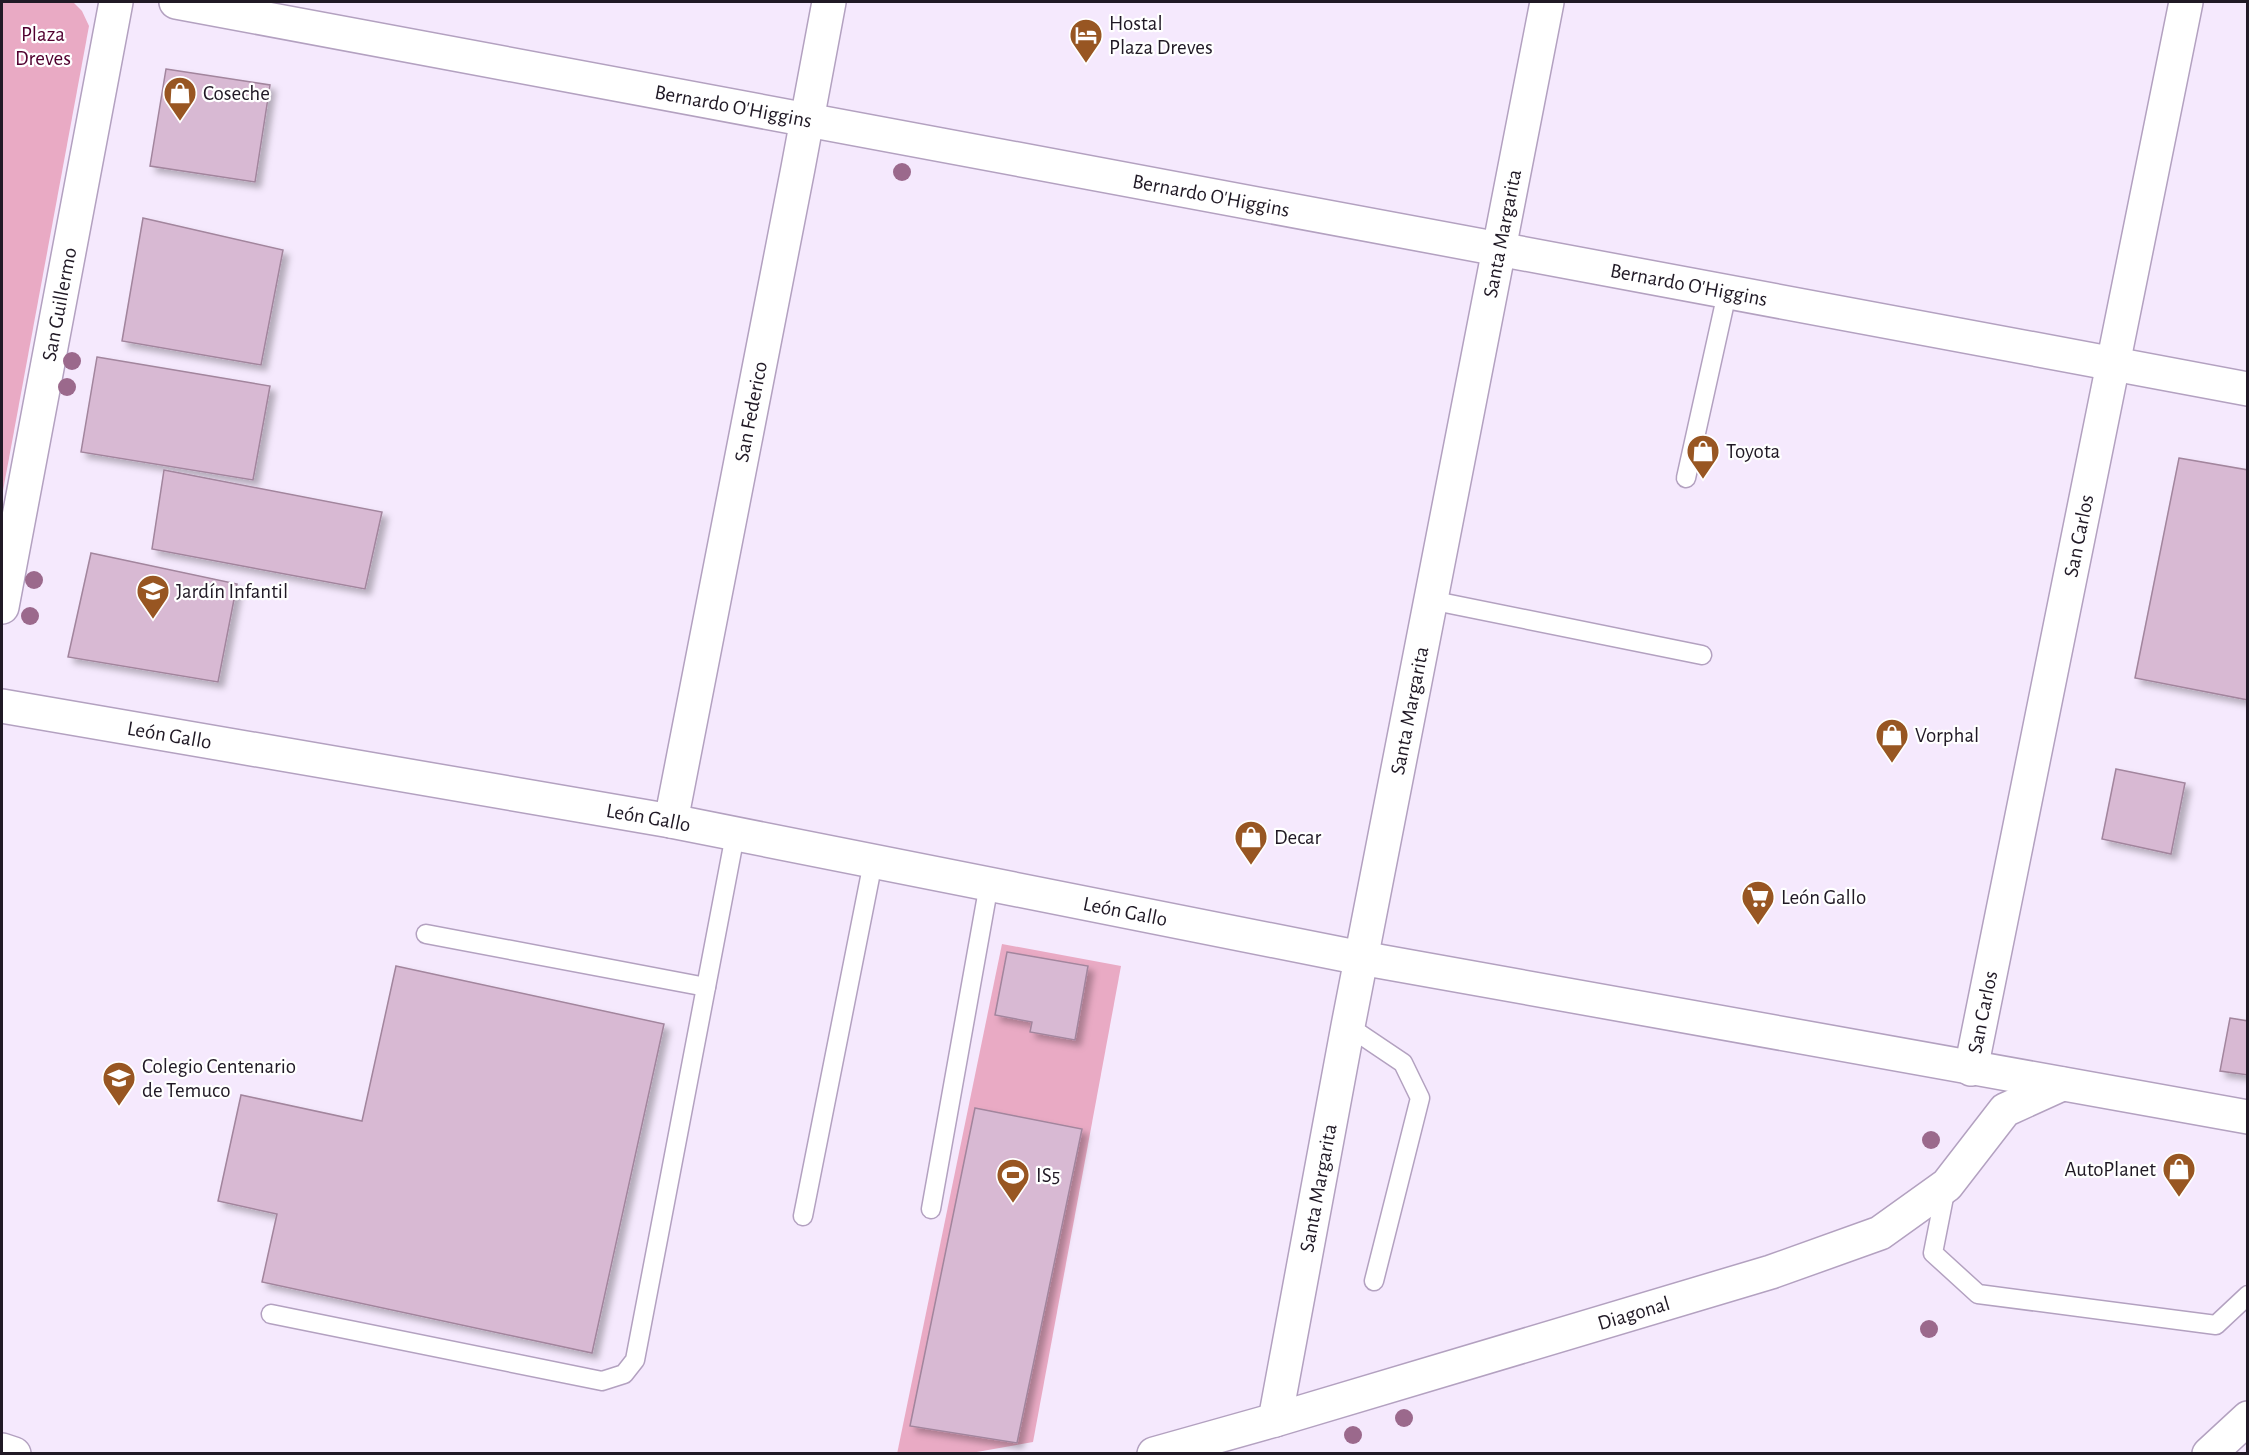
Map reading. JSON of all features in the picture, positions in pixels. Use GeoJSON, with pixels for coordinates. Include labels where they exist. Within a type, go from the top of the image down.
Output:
{"type":"FeatureCollection","features":[{"type":"Feature","properties":{"kind":"street","name":"San Guillermo"},"geometry":{"type":"LineString","coordinates":[[2,607],[116,2]]}},
{"type":"Feature","properties":{"kind":"street","name":"Bernardo O'Higgins"},"geometry":{"type":"LineString","coordinates":[[176,2],[808,118],[1727,293],[2247,389]]}},
{"type":"Feature","properties":{"kind":"street","name":"San Federico"},"geometry":{"type":"LineString","coordinates":[[671,821],[829,2]]}},
{"type":"Feature","properties":{"kind":"street","name":"Santa Margarita"},"geometry":{"type":"LineString","coordinates":[[1275,1420],[1347,1026],[1547,2]]}},
{"type":"Feature","properties":{"kind":"street","name":"San Carlos"},"geometry":{"type":"LineString","coordinates":[[1971,1068],[2186,2]]}},
{"type":"Feature","properties":{"kind":"street","name":"León Gallo"},"geometry":{"type":"LineString","coordinates":[[2,706],[671,821],[1361,958],[2247,1117]]}},
{"type":"Feature","properties":{"kind":"street","name":"Diagonal"},"geometry":{"type":"LineString","coordinates":[[1154,1454],[1275,1420],[1792,1264],[1880,1233],[1947,1185],[2005,1110],[2062,1084]]}},
{"type":"Feature","properties":{"kind":"street"},"geometry":{"type":"LineString","coordinates":[[2209,1454],[2247,1418]]}},
{"type":"Feature","properties":{"kind":"street"},"geometry":{"type":"LineString","coordinates":[[2,1450],[14,1454]]}},
{"type":"Feature","properties":{"kind":"lane"},"geometry":{"type":"LineString","coordinates":[[1686,478],[1727,293]]}},
{"type":"Feature","properties":{"kind":"lane"},"geometry":{"type":"LineString","coordinates":[[1430,600],[1702,655]]}},
{"type":"Feature","properties":{"kind":"lane"},"geometry":{"type":"LineString","coordinates":[[271,1314],[602,1381],[624,1374],[635,1360],[735,835]]}},
{"type":"Feature","properties":{"kind":"lane"},"geometry":{"type":"LineString","coordinates":[[803,1216],[873,861]]}},
{"type":"Feature","properties":{"kind":"lane"},"geometry":{"type":"LineString","coordinates":[[931,1209],[989,884]]}},
{"type":"Feature","properties":{"kind":"lane"},"geometry":{"type":"LineString","coordinates":[[426,934],[706,987]]}},
{"type":"Feature","properties":{"kind":"lane"},"geometry":{"type":"LineString","coordinates":[[1347,1026],[1403,1062],[1420,1098],[1374,1281]]}},
{"type":"Feature","properties":{"kind":"lane"},"geometry":{"type":"LineString","coordinates":[[1947,1185],[1933,1254],[1978,1294],[2216,1325],[2247,1295]]}},
{"type":"Feature","properties":{"kind":"green space","name":"Plaza Dreves"},"geometry":{"type":"Polygon","coordinates":[[[2,2],[73,2],[82,11],[89,26],[2,496],[2,2]]]}},
{"type":"Feature","properties":{"kind":"green space","name":"IS5"},"geometry":{"type":"Polygon","coordinates":[[[1002,944],[1121,966],[1033,1442],[971,1453],[897,1454],[1002,944]]]}},
{"type":"Feature","properties":{"kind":"building"},"geometry":{"type":"Polygon","coordinates":[[[166,69],[270,85],[255,182],[150,166],[166,69]]]}},
{"type":"Feature","properties":{"kind":"building"},"geometry":{"type":"Polygon","coordinates":[[[143,218],[283,250],[261,365],[122,341],[143,218]]]}},
{"type":"Feature","properties":{"kind":"building"},"geometry":{"type":"Polygon","coordinates":[[[97,357],[270,386],[253,480],[81,452],[97,357]]]}},
{"type":"Feature","properties":{"kind":"building"},"geometry":{"type":"Polygon","coordinates":[[[2179,458],[2248,470],[2248,700],[2135,678],[2179,458]]]}},
{"type":"Feature","properties":{"kind":"building"},"geometry":{"type":"Polygon","coordinates":[[[164,470],[382,512],[365,589],[152,549],[164,470]]]}},
{"type":"Feature","properties":{"kind":"building","name":"Jardín Infantil"},"geometry":{"type":"Polygon","coordinates":[[[91,553],[237,584],[218,682],[68,657],[91,553]]]}},
{"type":"Feature","properties":{"kind":"building"},"geometry":{"type":"Polygon","coordinates":[[[2116,769],[2185,783],[2171,854],[2102,839],[2116,769]]]}},
{"type":"Feature","properties":{"kind":"building"},"geometry":{"type":"Polygon","coordinates":[[[1007,952],[1088,966],[1075,1040],[1030,1032],[1032,1022],[995,1015],[1007,952]]]}},
{"type":"Feature","properties":{"kind":"building"},"geometry":{"type":"Polygon","coordinates":[[[396,966],[664,1024],[592,1353],[262,1282],[277,1214],[218,1201],[241,1095],[362,1121],[396,966]]]}},
{"type":"Feature","properties":{"kind":"building"},"geometry":{"type":"Polygon","coordinates":[[[2230,1018],[2248,1021],[2248,1075],[2220,1071],[2230,1018]]]}},
{"type":"Feature","properties":{"kind":"building"},"geometry":{"type":"Polygon","coordinates":[[[975,1108],[1082,1129],[1017,1443],[910,1426],[975,1108]]]}},
{"type":"Feature","properties":{"kind":"place","name":"Hostal Plaza Dreves"},"geometry":{"type":"Point","coordinates":[1086,64]}},
{"type":"Feature","properties":{"kind":"place","name":"Coseche"},"geometry":{"type":"Point","coordinates":[180,122]}},
{"type":"Feature","properties":{"kind":"place","name":"Toyota"},"geometry":{"type":"Point","coordinates":[1703,480]}},
{"type":"Feature","properties":{"kind":"place","name":"Jardín Infantil"},"geometry":{"type":"Point","coordinates":[153,620]}},
{"type":"Feature","properties":{"kind":"place","name":"Vorphal"},"geometry":{"type":"Point","coordinates":[1892,764]}},
{"type":"Feature","properties":{"kind":"place","name":"Decar"},"geometry":{"type":"Point","coordinates":[1251,866]}},
{"type":"Feature","properties":{"kind":"place","name":"León Gallo"},"geometry":{"type":"Point","coordinates":[1758,926]}},
{"type":"Feature","properties":{"kind":"place","name":"Colegio Centenario de Temuco"},"geometry":{"type":"Point","coordinates":[119,1107]}},
{"type":"Feature","properties":{"kind":"place","name":"AutoPlanet"},"geometry":{"type":"Point","coordinates":[2179,1198]}},
{"type":"Feature","properties":{"kind":"place","name":"IS5"},"geometry":{"type":"Point","coordinates":[1013,1204]}}]}
